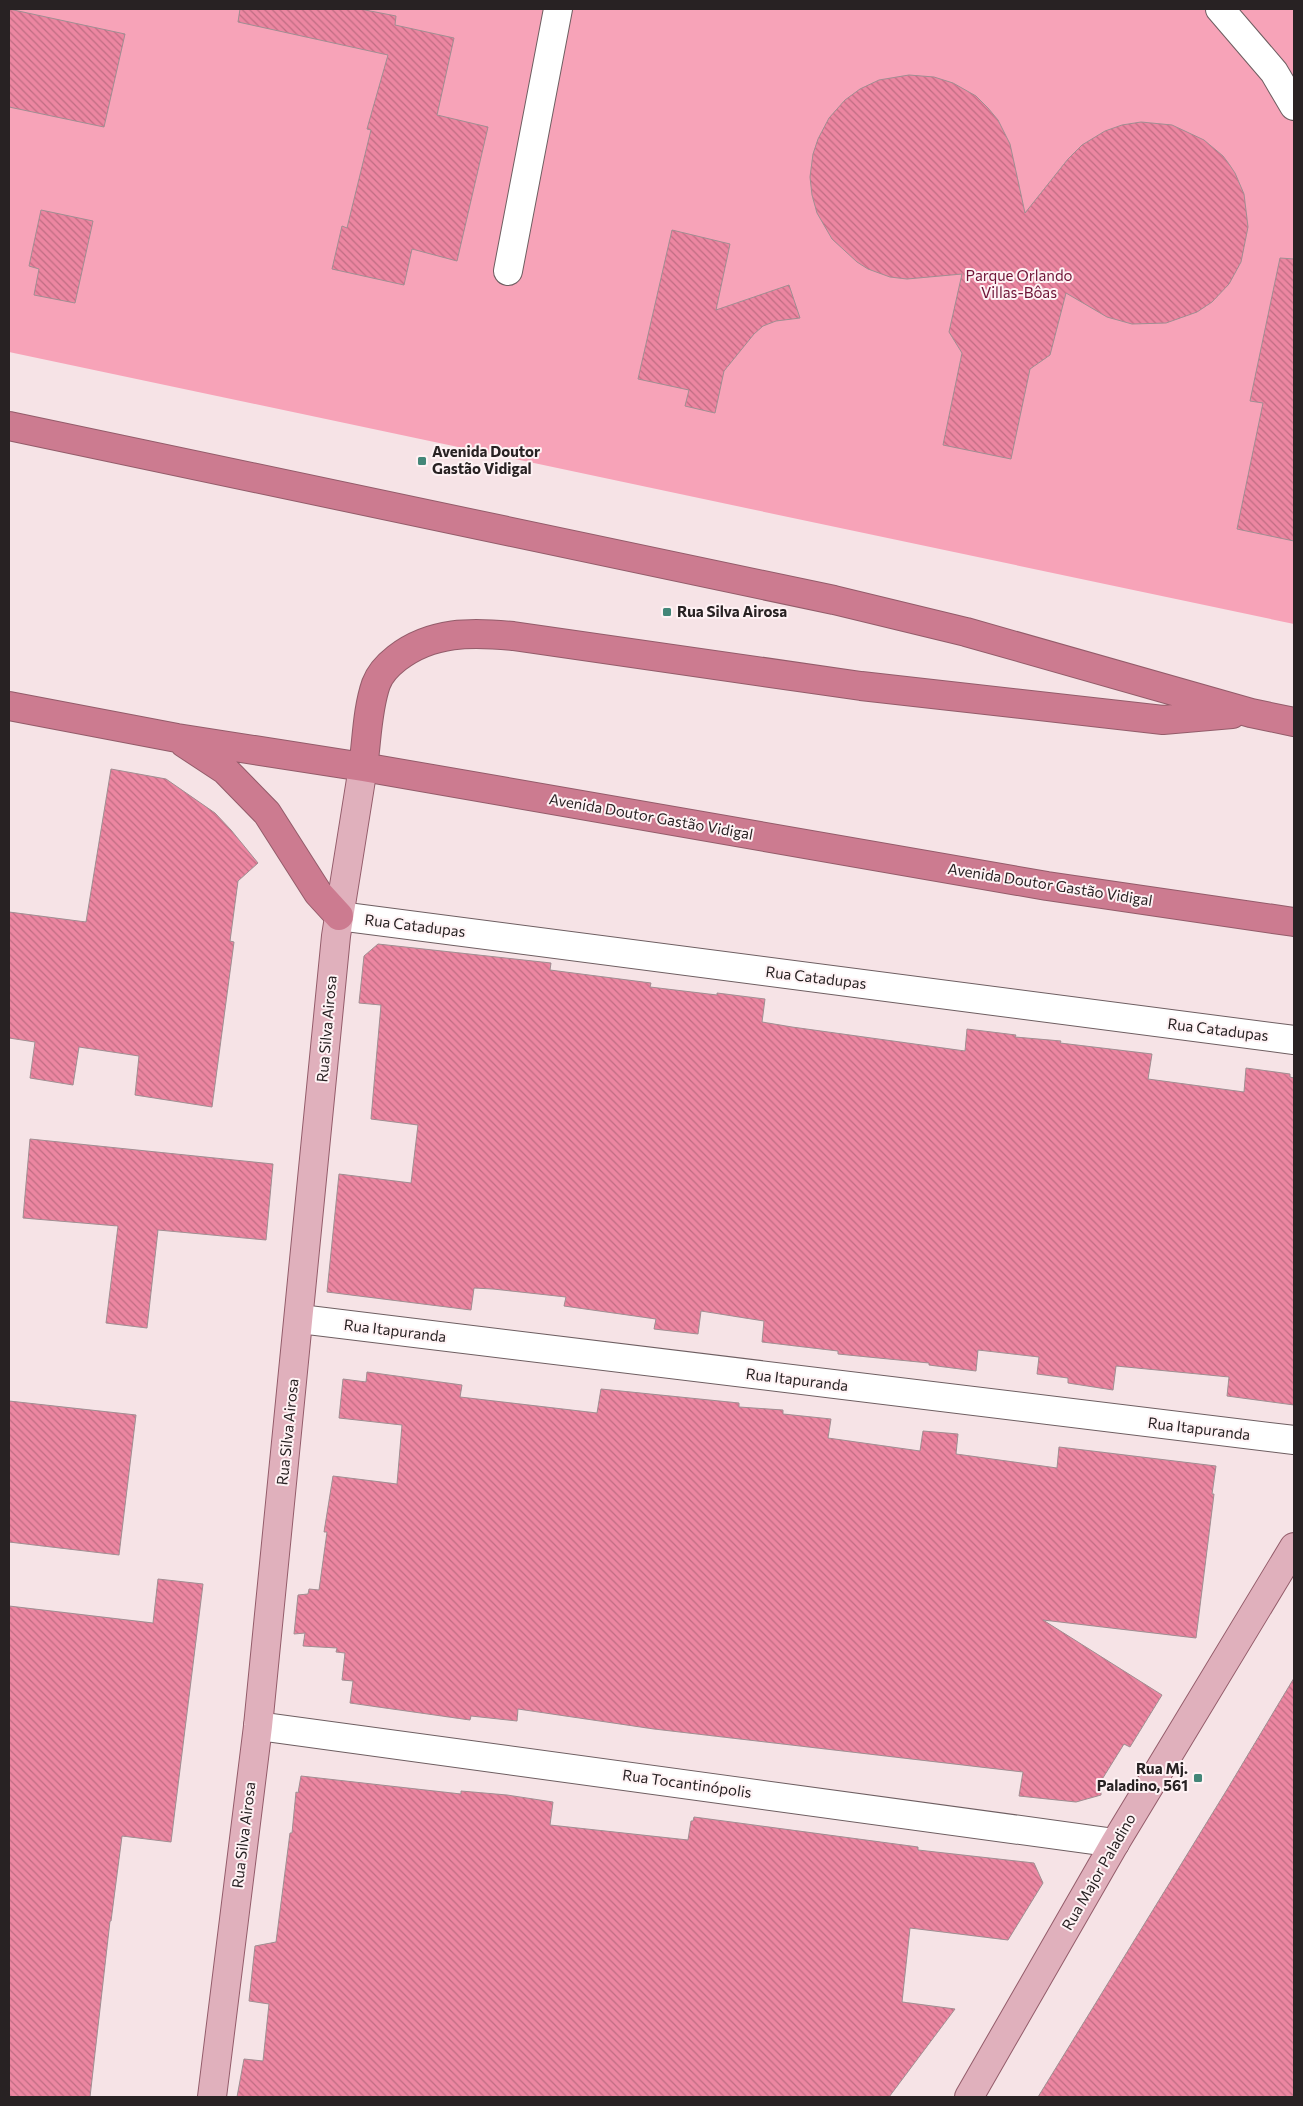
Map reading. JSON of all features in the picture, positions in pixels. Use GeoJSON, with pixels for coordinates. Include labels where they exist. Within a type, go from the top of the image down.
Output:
{"type":"FeatureCollection","features":[{"type":"Feature","properties":{"kind":"highway"},"geometry":{"type":"LineString","coordinates":[[9,426],[834,600],[966,632],[1251,713],[1294,722]]}},
{"type":"Feature","properties":{"kind":"highway"},"geometry":{"type":"LineString","coordinates":[[363,767],[376,683],[385,668],[423,643],[445,636],[473,632],[513,636],[861,686],[1163,720],[1251,713]]}},
{"type":"Feature","properties":{"kind":"highway","name":"Avenida Doutor Gastão Vidigal"},"geometry":{"type":"LineString","coordinates":[[9,706],[177,738],[363,767],[1037,885],[1294,922]]}},
{"type":"Feature","properties":{"kind":"highway"},"geometry":{"type":"LineString","coordinates":[[177,738],[225,770],[267,813],[318,893],[339,916]]}},
{"type":"Feature","properties":{"kind":"main road","name":"Rua Silva Airosa"},"geometry":{"type":"LineString","coordinates":[[212,2097],[258,1726],[339,916],[363,767]]}},
{"type":"Feature","properties":{"kind":"main road","name":"Rua Major Paladino"},"geometry":{"type":"LineString","coordinates":[[968,2097],[1116,1843],[1294,1547]]}},
{"type":"Feature","properties":{"kind":"street"},"geometry":{"type":"LineString","coordinates":[[508,271],[558,9]]}},
{"type":"Feature","properties":{"kind":"street"},"geometry":{"type":"LineString","coordinates":[[1220,9],[1274,72],[1294,106]]}},
{"type":"Feature","properties":{"kind":"street","name":"Rua Catadupas"},"geometry":{"type":"LineString","coordinates":[[339,916],[1294,1040]]}},
{"type":"Feature","properties":{"kind":"street","name":"Rua Itapuranda"},"geometry":{"type":"LineString","coordinates":[[300,1319],[1294,1440]]}},
{"type":"Feature","properties":{"kind":"street","name":"Rua Tocantinópolis"},"geometry":{"type":"LineString","coordinates":[[258,1726],[1116,1843]]}},
{"type":"Feature","properties":{"kind":"green space","name":"Parque Orlando Villas-Bôas"},"geometry":{"type":"Polygon","coordinates":[[[9,9],[1294,9],[1294,624],[9,352],[9,9]]]}},
{"type":"Feature","properties":{"kind":"building"},"geometry":{"type":"Polygon","coordinates":[[[9,9],[125,34],[104,127],[9,107],[9,9]]]}},
{"type":"Feature","properties":{"kind":"building"},"geometry":{"type":"Polygon","coordinates":[[[240,9],[360,9],[396,16],[395,25],[454,38],[437,115],[488,127],[457,261],[412,249],[404,285],[332,269],[342,226],[347,228],[371,130],[367,129],[388,55],[238,22],[240,9]]]}},
{"type":"Feature","properties":{"kind":"building"},"geometry":{"type":"Polygon","coordinates":[[[909,75],[934,77],[953,83],[976,96],[988,108],[998,120],[1010,144],[1025,213],[1068,159],[1082,145],[1105,131],[1122,125],[1141,122],[1172,125],[1204,140],[1223,156],[1229,164],[1244,194],[1248,227],[1241,262],[1229,284],[1212,302],[1197,312],[1166,323],[1132,324],[1107,317],[1066,293],[1050,355],[1030,369],[1011,459],[943,445],[962,353],[949,332],[962,274],[907,279],[890,277],[868,269],[857,262],[832,239],[817,213],[812,195],[810,177],[813,154],[818,139],[829,118],[845,100],[860,89],[879,80],[909,75]]]}},
{"type":"Feature","properties":{"kind":"building"},"geometry":{"type":"Polygon","coordinates":[[[41,210],[93,221],[75,303],[34,295],[39,269],[29,266],[41,210]]]}},
{"type":"Feature","properties":{"kind":"building"},"geometry":{"type":"Polygon","coordinates":[[[672,230],[730,244],[716,310],[789,285],[800,318],[776,321],[763,326],[754,334],[724,371],[715,413],[685,406],[689,390],[638,379],[672,230]]]}},
{"type":"Feature","properties":{"kind":"building"},"geometry":{"type":"Polygon","coordinates":[[[1280,258],[1294,259],[1294,541],[1237,529],[1263,403],[1250,401],[1280,258]]]}},
{"type":"Feature","properties":{"kind":"building"},"geometry":{"type":"Polygon","coordinates":[[[111,769],[166,779],[215,813],[258,863],[238,881],[230,941],[234,942],[212,1107],[135,1095],[139,1056],[79,1047],[73,1085],[30,1078],[35,1042],[9,1038],[9,912],[86,922],[111,769]]]}},
{"type":"Feature","properties":{"kind":"building"},"geometry":{"type":"Polygon","coordinates":[[[378,944],[551,963],[550,970],[651,983],[650,987],[765,999],[762,1022],[792,1027],[965,1051],[967,1029],[1152,1054],[1148,1079],[1244,1092],[1246,1068],[1290,1074],[1290,1077],[1294,1078],[1294,1405],[1227,1396],[1229,1377],[1116,1366],[1113,1390],[1068,1383],[1068,1378],[1037,1374],[1039,1357],[978,1350],[976,1371],[929,1365],[929,1363],[838,1354],[838,1351],[762,1342],[764,1321],[701,1311],[698,1334],[654,1329],[656,1319],[564,1306],[566,1297],[474,1288],[471,1310],[327,1292],[339,1174],[411,1183],[418,1125],[371,1119],[381,1005],[359,1003],[364,956],[378,944]]]}},
{"type":"Feature","properties":{"kind":"building"},"geometry":{"type":"Polygon","coordinates":[[[30,1139],[273,1164],[266,1240],[158,1230],[147,1328],[106,1323],[118,1226],[23,1218],[30,1139]]]}},
{"type":"Feature","properties":{"kind":"building"},"geometry":{"type":"Polygon","coordinates":[[[367,1372],[462,1385],[460,1397],[597,1413],[601,1389],[739,1403],[739,1407],[783,1410],[783,1414],[831,1419],[828,1438],[920,1451],[923,1431],[958,1434],[956,1454],[1057,1468],[1059,1447],[1216,1466],[1196,1638],[1043,1620],[1162,1695],[1130,1747],[1124,1744],[1101,1781],[1101,1795],[1076,1802],[1019,1796],[1023,1772],[654,1729],[518,1709],[517,1721],[471,1716],[470,1720],[350,1703],[353,1681],[342,1680],[345,1653],[336,1652],[337,1648],[303,1646],[305,1633],[294,1634],[298,1595],[308,1594],[309,1589],[319,1590],[327,1532],[324,1532],[333,1476],[397,1484],[402,1425],[339,1418],[343,1379],[366,1382],[367,1372]]]}},
{"type":"Feature","properties":{"kind":"building"},"geometry":{"type":"Polygon","coordinates":[[[9,1401],[136,1415],[119,1555],[9,1542],[9,1401]]]}},
{"type":"Feature","properties":{"kind":"building"},"geometry":{"type":"Polygon","coordinates":[[[158,1579],[203,1584],[171,1842],[122,1836],[110,1921],[90,2097],[9,2097],[9,1606],[153,1623],[158,1579]]]}},
{"type":"Feature","properties":{"kind":"building"},"geometry":{"type":"Polygon","coordinates":[[[1294,1678],[1294,2097],[1038,2097],[1228,1788],[1294,1678]]]}},
{"type":"Feature","properties":{"kind":"building"},"geometry":{"type":"Polygon","coordinates":[[[301,1776],[461,1794],[461,1791],[507,1795],[553,1802],[550,1825],[688,1840],[691,1821],[693,1821],[694,1817],[918,1847],[918,1850],[1034,1863],[1043,1883],[1008,1940],[910,1928],[902,2002],[955,2009],[889,2097],[237,2097],[244,2059],[263,2061],[269,2004],[249,2001],[255,1946],[276,1942],[296,1792],[298,1793],[301,1776]]]}},
{"type":"Feature","properties":{"kind":"place","name":"Avenida Doutor Gastão Vidigal"},"geometry":{"type":"Point","coordinates":[422,461]}},
{"type":"Feature","properties":{"kind":"place","name":"Rua Silva Airosa"},"geometry":{"type":"Point","coordinates":[667,612]}},
{"type":"Feature","properties":{"kind":"place","name":"Rua Mj. Paladino, 561"},"geometry":{"type":"Point","coordinates":[1198,1778]}}]}
